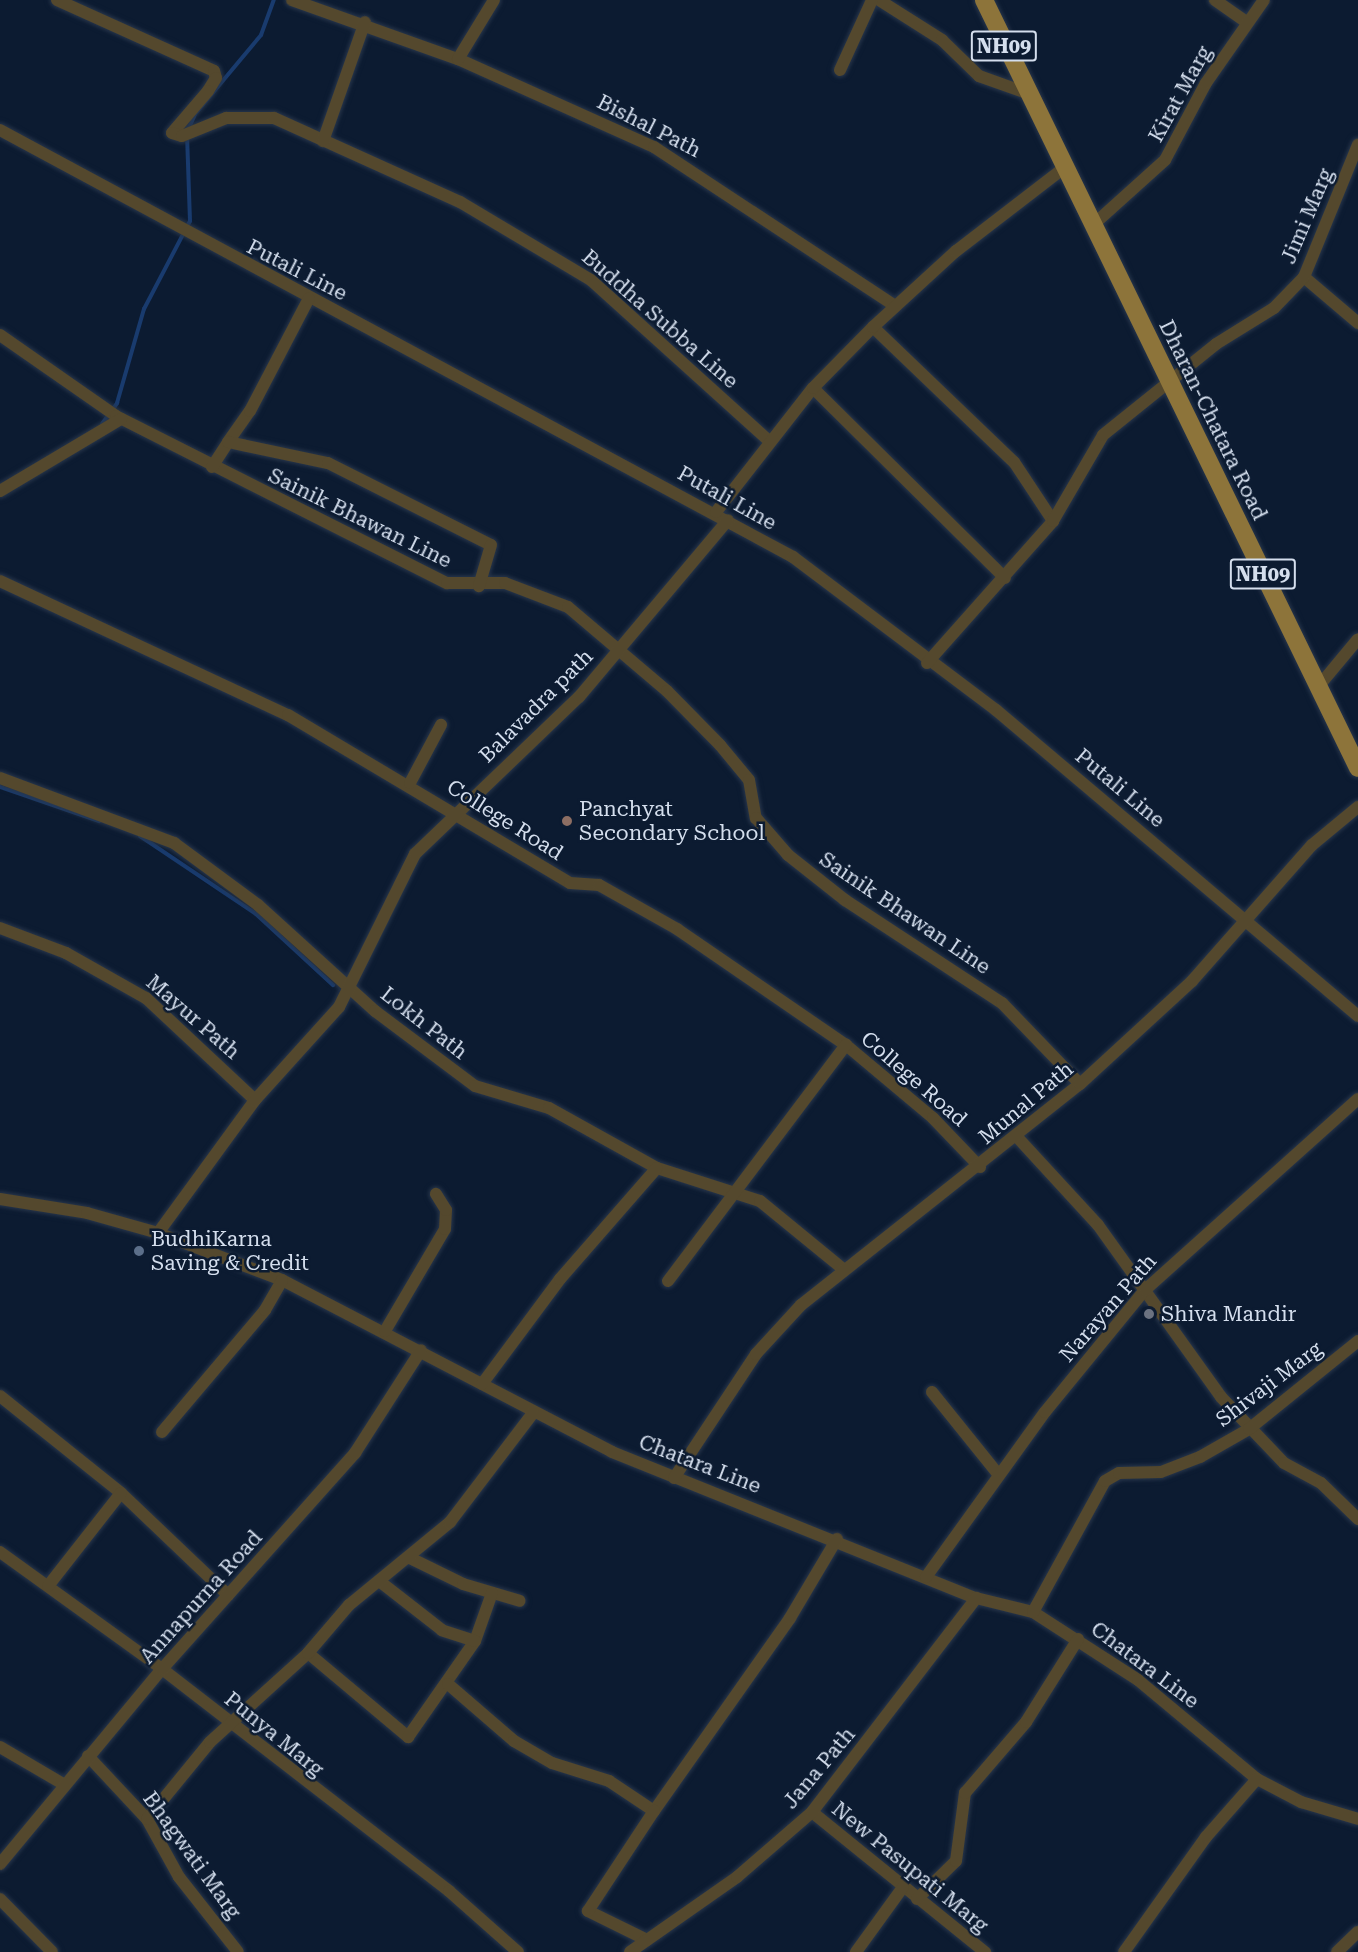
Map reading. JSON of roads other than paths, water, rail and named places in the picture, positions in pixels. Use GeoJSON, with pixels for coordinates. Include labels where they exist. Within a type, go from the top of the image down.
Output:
{"type":"FeatureCollection","features":[{"type":"Feature","properties":{"kind":"main road","name":"NH09"},"geometry":{"type":"LineString","coordinates":[[984,0],[1024,92]]}},
{"type":"Feature","properties":{"kind":"main road","name":"Dharan-Chatara Road"},"geometry":{"type":"LineString","coordinates":[[1024,92],[1094,224],[1358,768]]}},
{"type":"Feature","properties":{"kind":"street","name":"Buddha Subba Line"},"geometry":{"type":"LineString","coordinates":[[57,0],[214,71],[216,78],[208,91],[175,125],[172,133],[182,136],[198,128],[252,116],[292,124],[322,141],[460,202],[570,265],[770,442]]}},
{"type":"Feature","properties":{"kind":"street","name":"Bishal Path"},"geometry":{"type":"LineString","coordinates":[[292,0],[365,22],[458,59],[654,147],[721,186],[895,306]]}},
{"type":"Feature","properties":{"kind":"street"},"geometry":{"type":"LineString","coordinates":[[458,59],[494,0]]}},
{"type":"Feature","properties":{"kind":"street"},"geometry":{"type":"LineString","coordinates":[[840,70],[872,0]]}},
{"type":"Feature","properties":{"kind":"street"},"geometry":{"type":"LineString","coordinates":[[879,0],[942,40],[980,76],[1024,92]]}},
{"type":"Feature","properties":{"kind":"street"},"geometry":{"type":"LineString","coordinates":[[1215,0],[1246,22]]}},
{"type":"Feature","properties":{"kind":"street","name":"Kirat Marg"},"geometry":{"type":"LineString","coordinates":[[1094,224],[1165,160],[1246,22],[1264,0]]}},
{"type":"Feature","properties":{"kind":"street"},"geometry":{"type":"LineString","coordinates":[[322,141],[365,22]]}},
{"type":"Feature","properties":{"kind":"street","name":"Putali Line"},"geometry":{"type":"LineString","coordinates":[[0,130],[177,229],[716,512],[793,557],[927,663],[996,710],[1358,1016]]}},
{"type":"Feature","properties":{"kind":"street","name":"Jimi Marg"},"geometry":{"type":"LineString","coordinates":[[927,663],[1005,578],[1053,521],[1103,435],[1168,380],[1274,308],[1304,277],[1358,145]]}},
{"type":"Feature","properties":{"kind":"street"},"geometry":{"type":"LineString","coordinates":[[716,512],[813,388],[873,327],[895,306],[1065,168]]}},
{"type":"Feature","properties":{"kind":"street"},"geometry":{"type":"LineString","coordinates":[[1304,277],[1358,323]]}},
{"type":"Feature","properties":{"kind":"street"},"geometry":{"type":"LineString","coordinates":[[212,467],[250,411],[309,298]]}},
{"type":"Feature","properties":{"kind":"street"},"geometry":{"type":"LineString","coordinates":[[873,327],[1014,462],[1053,521]]}},
{"type":"Feature","properties":{"kind":"street","name":"Sainik Bhawan Line"},"geometry":{"type":"LineString","coordinates":[[0,335],[118,417],[212,467],[447,583],[479,586],[505,583],[535,591],[568,607],[619,650],[735,762],[749,780],[756,818],[788,855],[845,900],[1002,1003],[1080,1084]]}},
{"type":"Feature","properties":{"kind":"street"},"geometry":{"type":"LineString","coordinates":[[813,388],[1005,578]]}},
{"type":"Feature","properties":{"kind":"street"},"geometry":{"type":"LineString","coordinates":[[0,491],[118,417]]}},
{"type":"Feature","properties":{"kind":"street"},"geometry":{"type":"LineString","coordinates":[[228,442],[328,463],[486,541],[491,550],[479,586]]}},
{"type":"Feature","properties":{"kind":"street","name":"Balavadra path"},"geometry":{"type":"LineString","coordinates":[[158,1233],[255,1100],[317,1036],[349,989],[415,854],[454,811],[534,740],[619,650],[728,520]]}},
{"type":"Feature","properties":{"kind":"street","name":"College Road"},"geometry":{"type":"LineString","coordinates":[[0,582],[288,715],[411,783],[570,883],[599,885],[677,929],[846,1044],[933,1118],[980,1167]]}},
{"type":"Feature","properties":{"kind":"street"},"geometry":{"type":"LineString","coordinates":[[1318,687],[1358,639]]}},
{"type":"Feature","properties":{"kind":"street"},"geometry":{"type":"LineString","coordinates":[[411,783],[441,725]]}},
{"type":"Feature","properties":{"kind":"street","name":"Lokh Path"},"geometry":{"type":"LineString","coordinates":[[0,778],[174,843],[258,905],[349,989],[476,1086],[549,1108],[657,1168],[734,1192],[790,1221],[842,1268]]}},
{"type":"Feature","properties":{"kind":"street","name":"Munal Path"},"geometry":{"type":"LineString","coordinates":[[674,1479],[756,1354],[842,1268],[1018,1138],[1080,1084],[1192,981],[1312,845],[1358,807]]}},
{"type":"Feature","properties":{"kind":"street","name":"Mayur Path"},"geometry":{"type":"LineString","coordinates":[[0,928],[66,953],[146,998],[255,1100]]}},
{"type":"Feature","properties":{"kind":"street"},"geometry":{"type":"LineString","coordinates":[[668,1281],[846,1044]]}},
{"type":"Feature","properties":{"kind":"street","name":"Narayan Path"},"geometry":{"type":"LineString","coordinates":[[926,1577],[998,1474],[1145,1290],[1358,1099]]}},
{"type":"Feature","properties":{"kind":"street"},"geometry":{"type":"LineString","coordinates":[[1018,1138],[1053,1182],[1098,1225],[1249,1429],[1358,1519]]}},
{"type":"Feature","properties":{"kind":"street"},"geometry":{"type":"LineString","coordinates":[[482,1384],[560,1279],[657,1168]]}},
{"type":"Feature","properties":{"kind":"street"},"geometry":{"type":"LineString","coordinates":[[385,1331],[445,1230],[446,1210],[436,1194]]}},
{"type":"Feature","properties":{"kind":"street","name":"Chatara Line"},"geometry":{"type":"LineString","coordinates":[[0,1198],[87,1213],[158,1233],[282,1280],[421,1350],[533,1413],[674,1479],[837,1539],[976,1598],[1033,1612],[1138,1680],[1257,1779],[1301,1802],[1358,1819]]}},
{"type":"Feature","properties":{"kind":"street"},"geometry":{"type":"LineString","coordinates":[[162,1432],[265,1310],[282,1280]]}},
{"type":"Feature","properties":{"kind":"street","name":"Shivaji Marg"},"geometry":{"type":"LineString","coordinates":[[1033,1612],[1105,1481],[1119,1473],[1161,1472],[1249,1429],[1358,1341]]}},
{"type":"Feature","properties":{"kind":"street","name":"Annapurna Road"},"geometry":{"type":"LineString","coordinates":[[0,1864],[63,1785],[162,1669],[355,1453],[421,1350]]}},
{"type":"Feature","properties":{"kind":"street"},"geometry":{"type":"LineString","coordinates":[[932,1392],[998,1474]]}},
{"type":"Feature","properties":{"kind":"street"},"geometry":{"type":"LineString","coordinates":[[0,1396],[121,1493],[228,1595]]}},
{"type":"Feature","properties":{"kind":"street"},"geometry":{"type":"LineString","coordinates":[[147,1819],[231,1724],[308,1653],[349,1605],[410,1558],[450,1522],[533,1413]]}},
{"type":"Feature","properties":{"kind":"street"},"geometry":{"type":"LineString","coordinates":[[48,1586],[121,1493]]}},
{"type":"Feature","properties":{"kind":"street"},"geometry":{"type":"LineString","coordinates":[[647,1940],[588,1911],[654,1810],[790,1618],[837,1539]]}},
{"type":"Feature","properties":{"kind":"street","name":"Punya Marg"},"geometry":{"type":"LineString","coordinates":[[0,1552],[162,1669],[449,1891],[518,1952]]}},
{"type":"Feature","properties":{"kind":"street"},"geometry":{"type":"LineString","coordinates":[[410,1558],[492,1593],[520,1601]]}},
{"type":"Feature","properties":{"kind":"street"},"geometry":{"type":"LineString","coordinates":[[379,1581],[442,1630],[475,1641]]}},
{"type":"Feature","properties":{"kind":"street"},"geometry":{"type":"LineString","coordinates":[[308,1653],[408,1737],[448,1684],[475,1641],[492,1593]]}},
{"type":"Feature","properties":{"kind":"street","name":"Jana Path"},"geometry":{"type":"LineString","coordinates":[[630,1952],[737,1877],[812,1812],[976,1598]]}},
{"type":"Feature","properties":{"kind":"street"},"geometry":{"type":"LineString","coordinates":[[917,1899],[956,1861],[966,1793],[1026,1722],[1078,1639]]}},
{"type":"Feature","properties":{"kind":"street"},"geometry":{"type":"LineString","coordinates":[[448,1684],[514,1741],[552,1763],[609,1781],[654,1810]]}},
{"type":"Feature","properties":{"kind":"street"},"geometry":{"type":"LineString","coordinates":[[0,1747],[63,1785]]}},
{"type":"Feature","properties":{"kind":"street","name":"Bhagwati Marg"},"geometry":{"type":"LineString","coordinates":[[88,1756],[147,1819],[179,1877],[238,1952]]}},
{"type":"Feature","properties":{"kind":"street"},"geometry":{"type":"LineString","coordinates":[[1124,1952],[1199,1845],[1257,1779]]}},
{"type":"Feature","properties":{"kind":"street","name":"New Pasupati Marg"},"geometry":{"type":"LineString","coordinates":[[812,1812],[985,1952]]}},
{"type":"Feature","properties":{"kind":"street"},"geometry":{"type":"LineString","coordinates":[[856,1952],[903,1887]]}},
{"type":"Feature","properties":{"kind":"street"},"geometry":{"type":"LineString","coordinates":[[0,1899],[52,1952]]}},
{"type":"Feature","properties":{"kind":"street"},"geometry":{"type":"LineString","coordinates":[[1337,1952],[1358,1932]]}},
{"type":"Feature","properties":{"kind":"waterway"},"geometry":{"type":"LineString","coordinates":[[188,130],[195,114],[261,35],[274,0]]}},
{"type":"Feature","properties":{"kind":"waterway"},"geometry":{"type":"LineString","coordinates":[[102,424],[117,403],[144,309],[190,221],[187,137]]}},
{"type":"Feature","properties":{"kind":"waterway"},"geometry":{"type":"LineString","coordinates":[[0,787],[99,821]]}},
{"type":"Feature","properties":{"kind":"waterway"},"geometry":{"type":"LineString","coordinates":[[140,836],[256,914],[333,985]]}},
{"type":"Feature","properties":{"kind":"place","name":"Panchyat Secondary School"},"geometry":{"type":"Point","coordinates":[567,821]}},
{"type":"Feature","properties":{"kind":"place","name":"BudhiKarna Saving & Credit"},"geometry":{"type":"Point","coordinates":[139,1251]}},
{"type":"Feature","properties":{"kind":"place","name":"Shiva Mandir"},"geometry":{"type":"Point","coordinates":[1149,1314]}}]}
